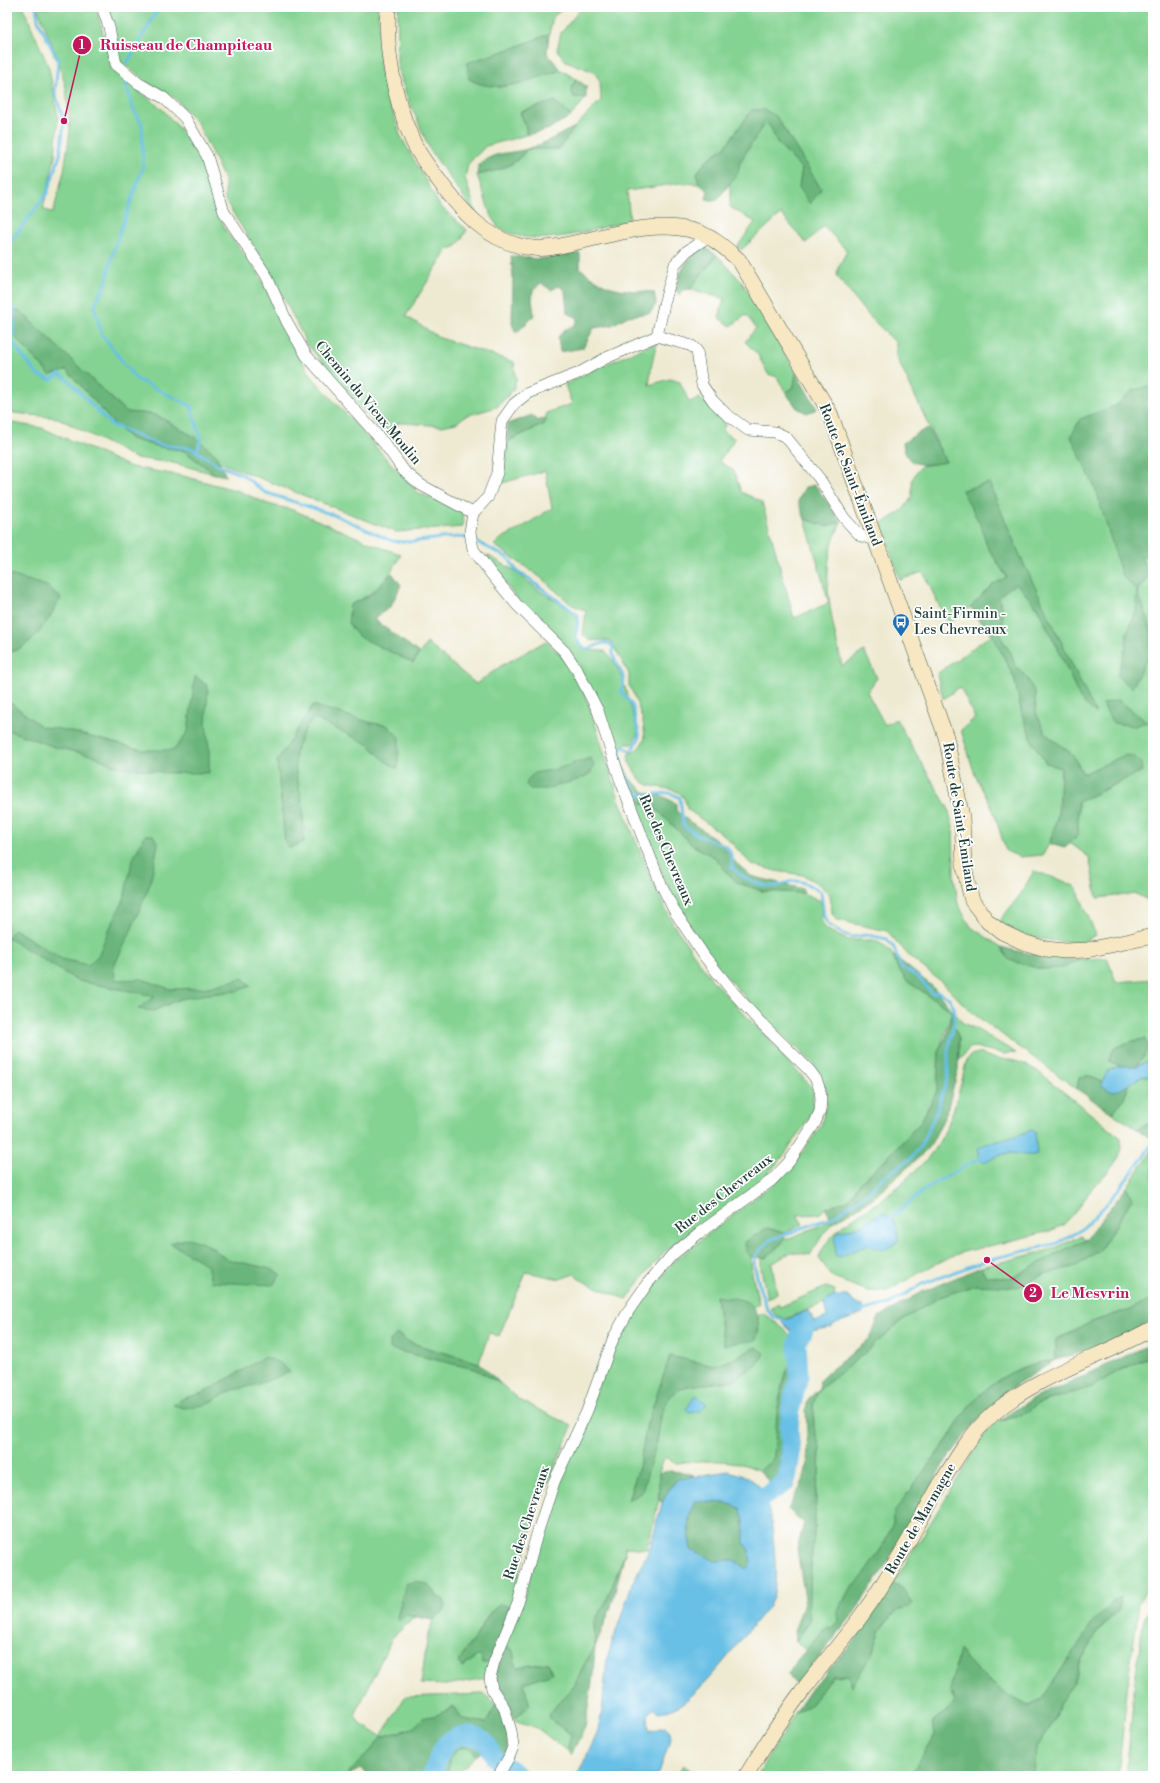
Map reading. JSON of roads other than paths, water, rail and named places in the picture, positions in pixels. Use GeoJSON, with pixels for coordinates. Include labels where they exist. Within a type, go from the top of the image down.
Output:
{"type":"FeatureCollection","features":[{"type":"Feature","properties":{"kind":"main road","name":"Route de Saint-Émiland"},"geometry":{"type":"LineString","coordinates":[[388,7],[391,70],[411,137],[424,161],[447,192],[470,219],[490,234],[516,245],[534,248],[556,247],[650,227],[670,226],[694,231],[708,237],[725,248],[739,260],[830,413],[946,736],[962,817],[964,867],[967,885],[972,901],[980,913],[988,922],[1002,932],[1023,942],[1046,949],[1065,951],[1087,950],[1153,936]]}},
{"type":"Feature","properties":{"kind":"main road","name":"Route de Marmagne"},"geometry":{"type":"LineString","coordinates":[[746,1776],[775,1729],[802,1690],[842,1641],[887,1578],[948,1472],[977,1430],[1010,1400],[1028,1388],[1131,1340],[1153,1328]]}},
{"type":"Feature","properties":{"kind":"street","name":"Chemin du Vieux Moulin"},"geometry":{"type":"LineString","coordinates":[[102,7],[109,27],[116,64],[138,83],[164,98],[185,118],[207,156],[224,212],[266,275],[287,322],[306,355],[384,443],[404,471],[421,485],[473,513]]}},
{"type":"Feature","properties":{"kind":"street"},"geometry":{"type":"LineString","coordinates":[[657,336],[675,264],[687,251],[708,237]]}},
{"type":"Feature","properties":{"kind":"street"},"geometry":{"type":"LineString","coordinates":[[473,513],[488,497],[493,485],[497,474],[502,421],[514,404],[528,393],[579,373],[606,358],[657,336],[692,346],[697,351],[702,385],[712,401],[726,414],[748,430],[775,432],[786,437],[819,478],[844,518],[861,536],[876,540]]}},
{"type":"Feature","properties":{"kind":"street","name":"Rue des Chevreaux"},"geometry":{"type":"LineString","coordinates":[[473,513],[470,532],[473,549],[517,605],[565,652],[577,670],[598,711],[620,779],[660,882],[676,912],[705,957],[734,992],[758,1020],[809,1070],[816,1079],[820,1090],[821,1099],[820,1111],[815,1123],[789,1162],[772,1180],[699,1233],[672,1255],[647,1284],[629,1310],[613,1339],[587,1411],[554,1482],[537,1534],[518,1603],[494,1662],[490,1678],[492,1689],[504,1707],[511,1731],[513,1747],[510,1758],[499,1773]]}},
{"type":"Feature","properties":{"kind":"water"},"geometry":{"type":"Polygon","coordinates":[[[1153,1059],[1153,1076],[1143,1076],[1119,1090],[1111,1091],[1102,1086],[1102,1082],[1108,1071],[1120,1066],[1136,1066],[1153,1059]]]}},
{"type":"Feature","properties":{"kind":"water"},"geometry":{"type":"Polygon","coordinates":[[[1032,1130],[1035,1132],[1037,1154],[1029,1155],[1009,1153],[1000,1155],[984,1163],[980,1158],[978,1148],[986,1144],[1010,1138],[1032,1130]]]}},
{"type":"Feature","properties":{"kind":"water"},"geometry":{"type":"Polygon","coordinates":[[[882,1212],[893,1220],[898,1232],[898,1241],[883,1250],[867,1245],[840,1257],[835,1255],[835,1238],[838,1232],[860,1226],[882,1212]]]}},
{"type":"Feature","properties":{"kind":"water"},"geometry":{"type":"Polygon","coordinates":[[[834,1296],[847,1296],[856,1304],[863,1305],[864,1312],[836,1323],[831,1327],[812,1331],[804,1337],[799,1337],[794,1334],[782,1322],[809,1310],[814,1322],[827,1317],[824,1303],[834,1296]]]}},
{"type":"Feature","properties":{"kind":"water"},"geometry":{"type":"Polygon","coordinates":[[[696,1395],[707,1404],[700,1411],[689,1413],[686,1409],[696,1395]]]}},
{"type":"Feature","properties":{"kind":"water"},"geometry":{"type":"Polygon","coordinates":[[[728,1471],[749,1478],[759,1486],[764,1494],[771,1522],[775,1555],[775,1584],[773,1597],[769,1606],[727,1658],[693,1694],[681,1704],[673,1708],[658,1712],[654,1708],[648,1714],[649,1731],[665,1727],[670,1731],[671,1737],[658,1776],[577,1776],[597,1734],[602,1712],[607,1658],[632,1584],[650,1548],[662,1503],[670,1488],[678,1479],[728,1471]],[[695,1501],[688,1525],[691,1550],[716,1561],[734,1560],[746,1569],[751,1564],[749,1550],[744,1543],[744,1521],[740,1508],[727,1503],[695,1501]]]}},
{"type":"Feature","properties":{"kind":"waterway"},"geometry":{"type":"LineString","coordinates":[[7,244],[9,244],[47,193],[60,155],[64,121],[55,92],[58,61],[38,20],[36,7]]}},
{"type":"Feature","properties":{"kind":"waterway"},"geometry":{"type":"LineString","coordinates":[[127,63],[159,7]]}},
{"type":"Feature","properties":{"kind":"waterway"},"geometry":{"type":"LineString","coordinates":[[126,83],[132,107],[142,124],[143,167],[113,252],[106,284],[96,301],[95,309],[102,335],[136,379],[191,406],[201,439],[197,452]]}},
{"type":"Feature","properties":{"kind":"waterway"},"geometry":{"type":"LineString","coordinates":[[7,299],[14,310],[13,344],[38,375],[51,380],[59,374],[66,378],[110,424],[160,445],[191,448],[218,465],[243,475],[264,492],[337,516],[392,541],[411,542],[449,537],[468,538]]}},
{"type":"Feature","properties":{"kind":"waterway"},"geometry":{"type":"LineString","coordinates":[[475,541],[508,558],[519,573],[529,578],[578,615],[576,635],[582,646],[588,650],[604,643],[613,646],[614,658],[624,679],[621,690],[632,705],[639,734],[638,740],[631,751],[624,747],[620,749],[620,754],[626,776],[638,793],[643,795],[670,793],[680,798],[683,825],[690,831],[725,846],[731,853],[732,867],[745,878],[768,886],[777,886],[792,881],[798,881],[821,892],[824,917],[829,925],[851,937],[868,935],[887,939],[894,948],[901,967],[917,976],[933,994],[938,992],[949,998],[954,1008],[955,1020],[948,1050],[948,1079],[937,1111],[920,1147],[910,1159],[883,1177],[870,1191],[830,1219],[770,1240],[757,1254],[754,1263],[760,1289],[767,1309],[773,1317],[786,1321]]}},
{"type":"Feature","properties":{"kind":"waterway"},"geometry":{"type":"LineString","coordinates":[[861,1311],[889,1304],[922,1284],[987,1260],[1058,1243],[1080,1231],[1105,1206],[1153,1143]]}},
{"type":"Feature","properties":{"kind":"waterway"},"geometry":{"type":"LineString","coordinates":[[891,1218],[928,1187],[980,1158]]}},
{"type":"Feature","properties":{"kind":"waterway"},"geometry":{"type":"LineString","coordinates":[[757,1520],[756,1509],[760,1499],[785,1483],[788,1474],[791,1453],[789,1429],[791,1407],[799,1376],[797,1343],[804,1330]]}},
{"type":"Feature","properties":{"kind":"waterway"},"geometry":{"type":"LineString","coordinates":[[431,1776],[444,1747],[451,1740],[461,1736],[472,1736],[482,1740],[487,1745],[494,1757],[517,1776]]}},
{"type":"Feature","properties":{"kind":"place","name":"Ruisseau de Champiteau"},"geometry":{"type":"Point","coordinates":[64,121]}},
{"type":"Feature","properties":{"kind":"place","name":"Saint-Firmin - Les Chevreaux"},"geometry":{"type":"Point","coordinates":[901,637]}},
{"type":"Feature","properties":{"kind":"place","name":"Le Mesvrin"},"geometry":{"type":"Point","coordinates":[987,1260]}}]}
